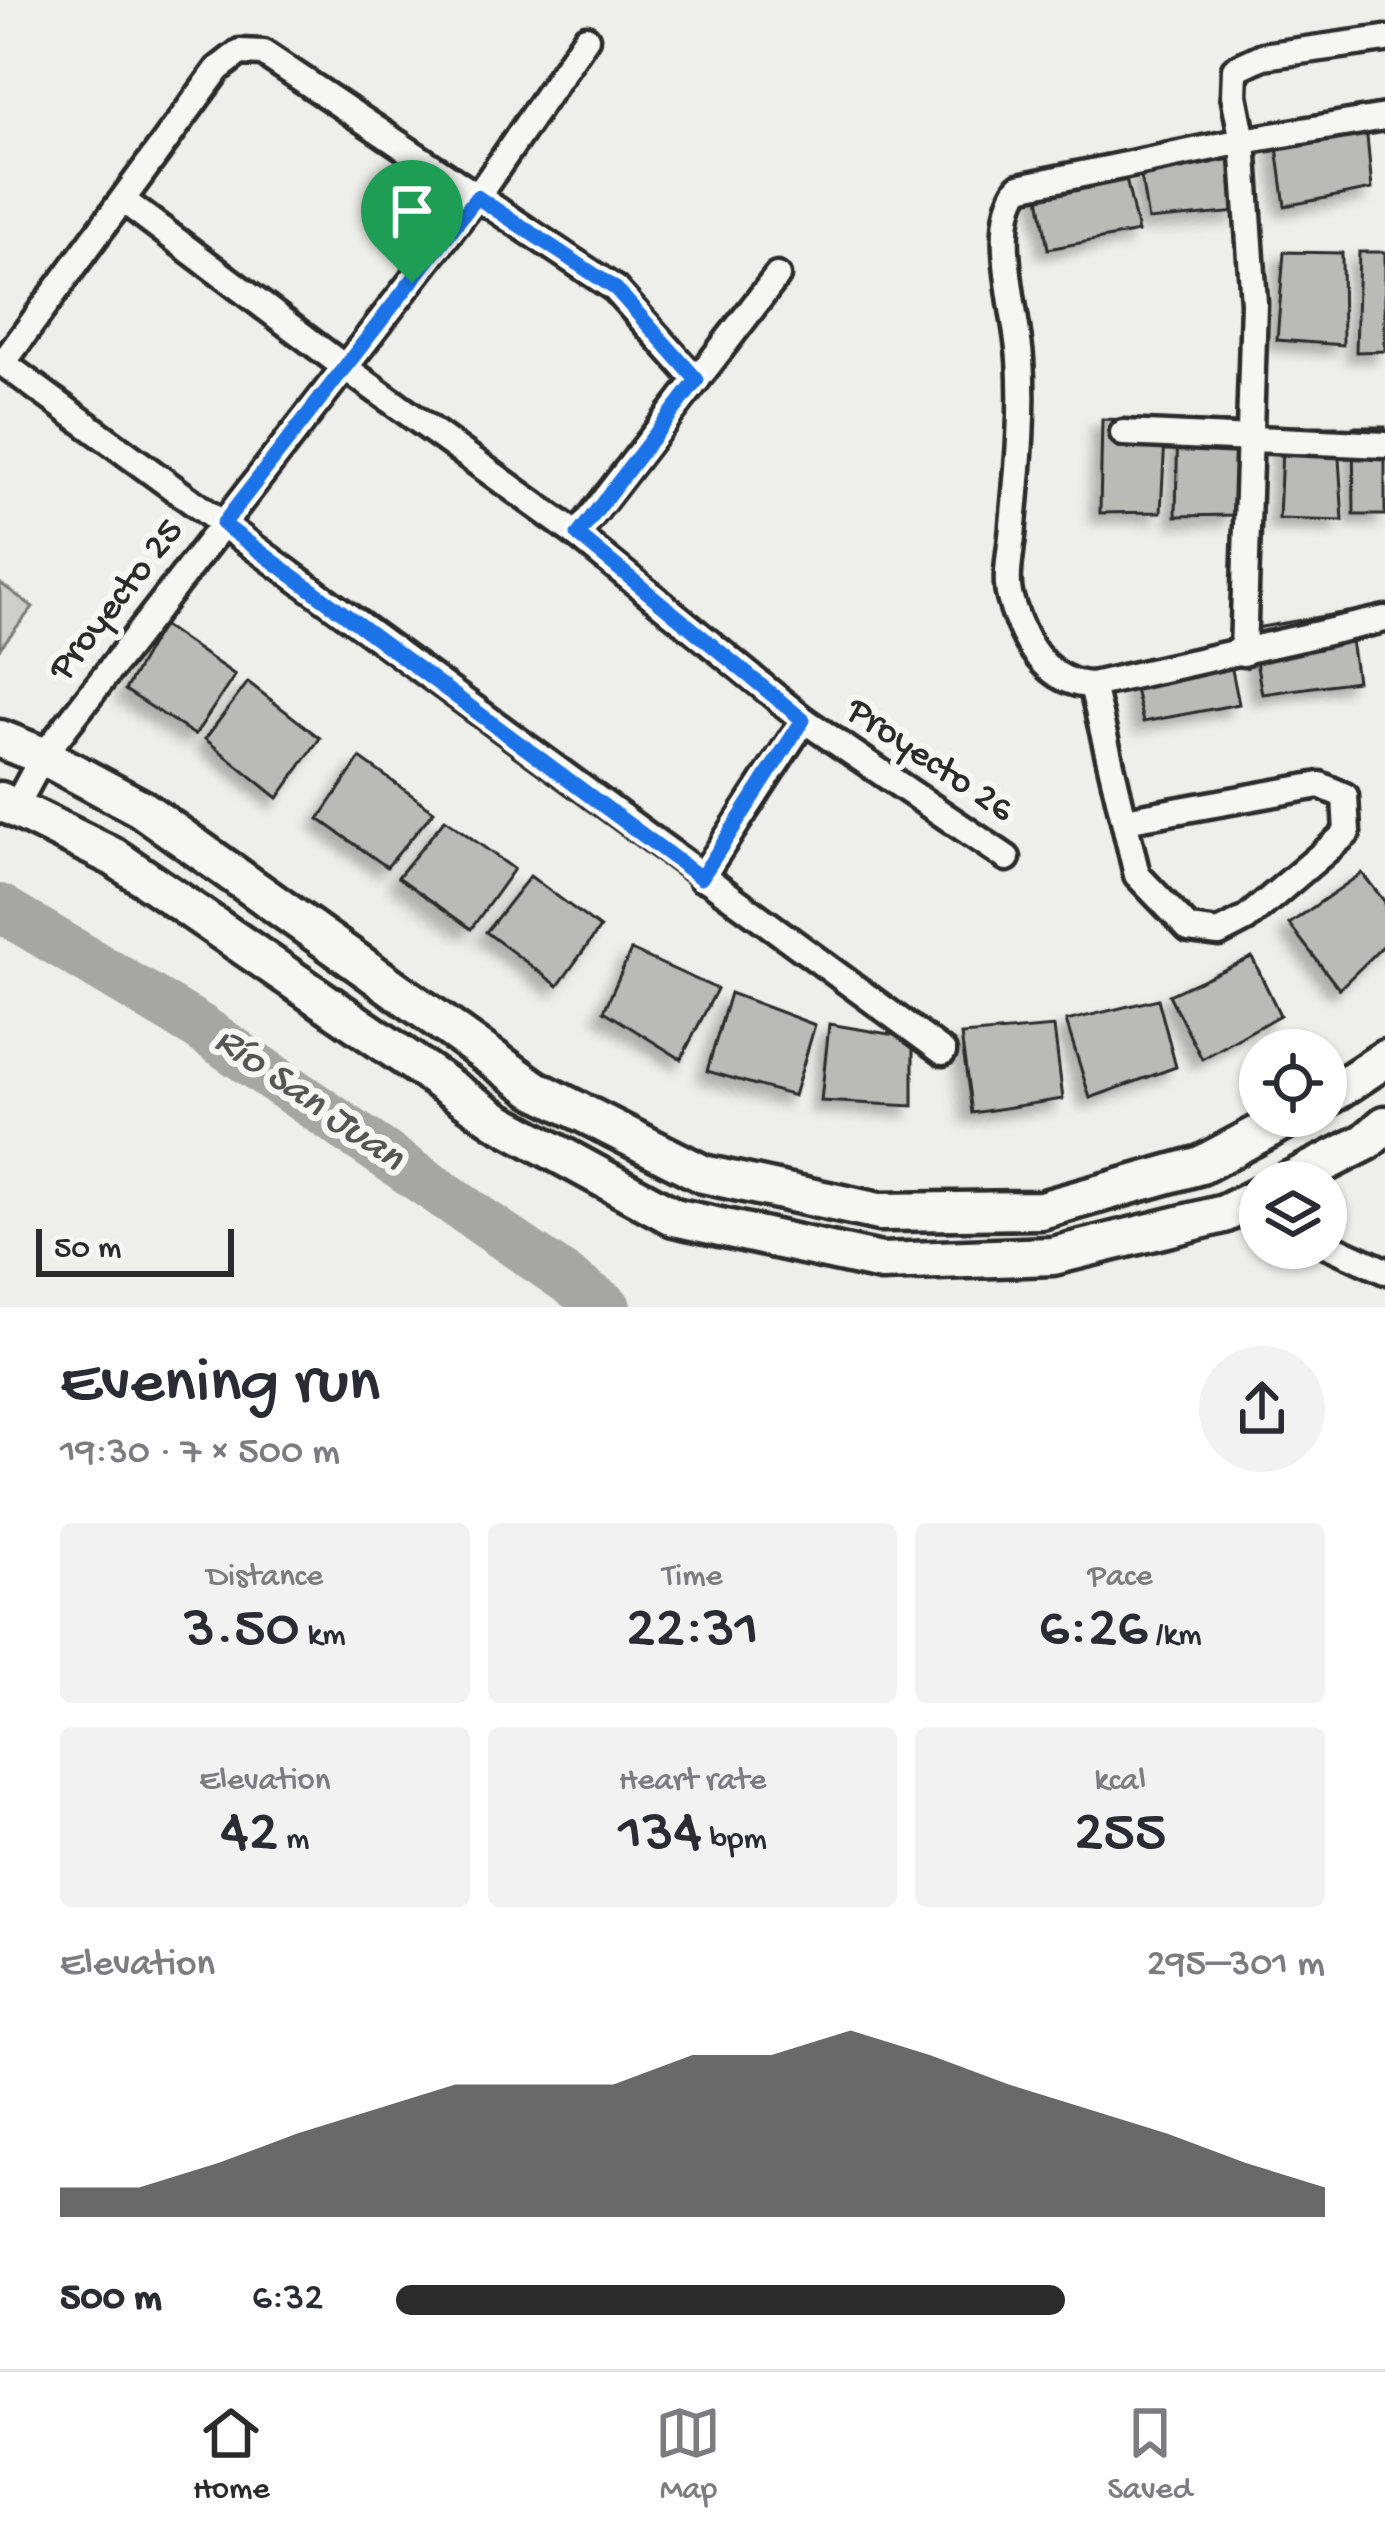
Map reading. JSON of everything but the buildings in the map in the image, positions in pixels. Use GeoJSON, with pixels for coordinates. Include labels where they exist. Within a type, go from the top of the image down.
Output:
{"type":"FeatureCollection","features":[{"type":"Feature","properties":{"kind":"main road"},"geometry":{"type":"LineString","coordinates":[[0,739],[43,756],[142,809],[535,1089],[703,1174],[879,1212],[1041,1210],[1201,1165],[1254,1137]]}},
{"type":"Feature","properties":{"kind":"main road"},"geometry":{"type":"LineString","coordinates":[[8,805],[114,857],[498,1121],[674,1216],[881,1262],[1053,1256],[1239,1206]]}},
{"type":"Feature","properties":{"kind":"main road"},"geometry":{"type":"LineString","coordinates":[[1347,1084],[1385,1059]]}},
{"type":"Feature","properties":{"kind":"main road"},"geometry":{"type":"LineString","coordinates":[[1328,1161],[1366,1142],[1385,1125]]}},
{"type":"Feature","properties":{"kind":"street","name":"Proyecto 25"},"geometry":{"type":"LineString","coordinates":[[8,805],[477,197],[586,38]]}},
{"type":"Feature","properties":{"kind":"street"},"geometry":{"type":"LineString","coordinates":[[1243,653],[1254,303],[1235,69],[1263,56],[1385,39]]}},
{"type":"Feature","properties":{"kind":"street"},"geometry":{"type":"LineString","coordinates":[[697,380],[616,289],[263,53],[240,52],[218,70],[1,362],[943,1052]]}},
{"type":"Feature","properties":{"kind":"street"},"geometry":{"type":"LineString","coordinates":[[1385,117],[1018,187],[1009,200],[1009,278],[1021,360],[1008,592],[1024,635],[1052,674],[1076,685],[1385,619]]}},
{"type":"Feature","properties":{"kind":"street","name":"Proyecto 26"},"geometry":{"type":"LineString","coordinates":[[124,201],[346,369],[578,535],[803,720],[1007,858]]}},
{"type":"Feature","properties":{"kind":"street"},"geometry":{"type":"LineString","coordinates":[[578,535],[777,276]]}},
{"type":"Feature","properties":{"kind":"street"},"geometry":{"type":"LineString","coordinates":[[1123,433],[1385,445]]}},
{"type":"Feature","properties":{"kind":"street"},"geometry":{"type":"LineString","coordinates":[[1092,685],[1137,875],[1189,929],[1219,933],[1246,920],[1347,833],[1345,796],[1320,785],[1125,820]]}},
{"type":"Feature","properties":{"kind":"street"},"geometry":{"type":"LineString","coordinates":[[701,878],[803,720]]}},
{"type":"Feature","properties":{"kind":"street"},"geometry":{"type":"LineString","coordinates":[[1347,1254],[1385,1271]]}},
{"type":"Feature","properties":{"kind":"shaded area"},"geometry":{"type":"Polygon","coordinates":[[[0,583],[33,607],[0,648],[0,583]]]}},
{"type":"Feature","properties":{"kind":"waterway","name":"Río San Juan"},"geometry":{"type":"LineString","coordinates":[[0,908],[199,1027],[607,1307]]}},
{"type":"Feature","properties":{"kind":"route"},"geometry":{"type":"LineString","coordinates":[[477,197],[616,289],[697,380],[578,535],[803,720],[701,878],[223,524],[412,283],[477,197]]}}]}
